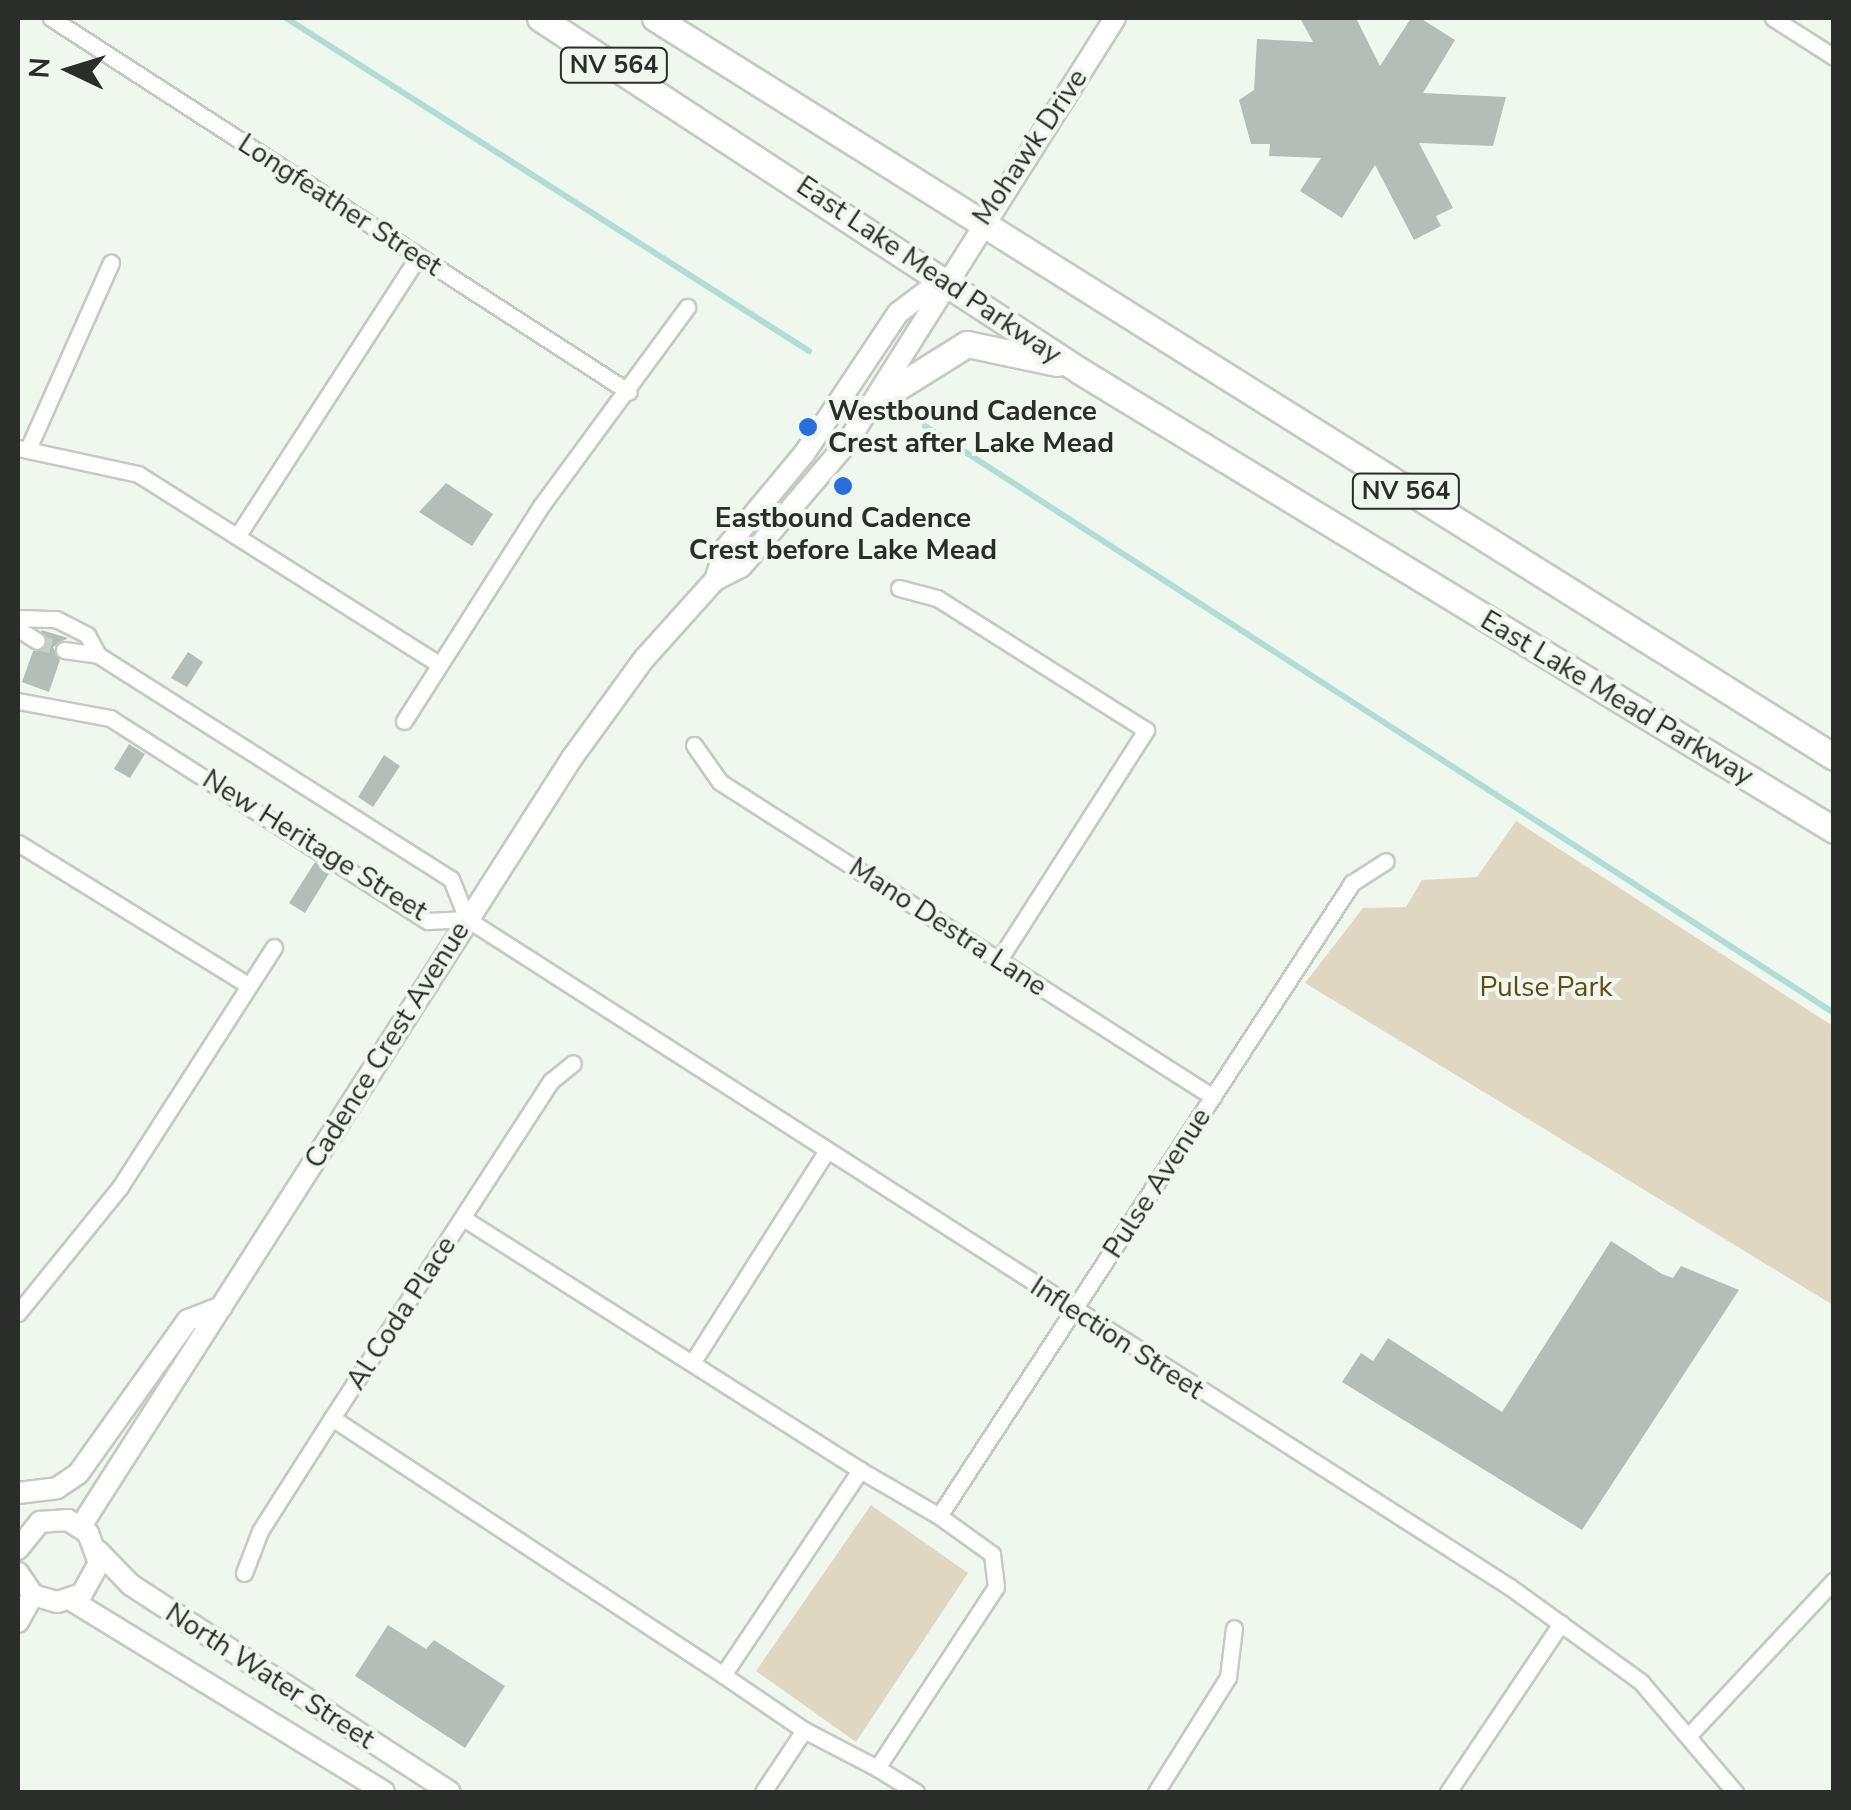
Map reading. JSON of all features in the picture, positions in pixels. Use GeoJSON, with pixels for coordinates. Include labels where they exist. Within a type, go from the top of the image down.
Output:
{"type":"FeatureCollection","features":[{"type":"Feature","properties":{"kind":"main road","name":"East Lake Mead Parkway"},"geometry":{"type":"LineString","coordinates":[[540,18],[946,276],[1080,371],[1834,830]]}},
{"type":"Feature","properties":{"kind":"main road","name":"NV 564"},"geometry":{"type":"LineString","coordinates":[[656,18],[978,224],[1834,757]]}},
{"type":"Feature","properties":{"kind":"main road"},"geometry":{"type":"LineString","coordinates":[[877,400],[966,344],[1080,371]]}},
{"type":"Feature","properties":{"kind":"street","name":"Longfeather Street"},"geometry":{"type":"LineString","coordinates":[[51,18],[629,392]]}},
{"type":"Feature","properties":{"kind":"street","name":"Mohawk Drive"},"geometry":{"type":"LineString","coordinates":[[946,276],[1116,18]]}},
{"type":"Feature","properties":{"kind":"street"},"geometry":{"type":"LineString","coordinates":[[1780,19],[1834,57]]}},
{"type":"Feature","properties":{"kind":"street"},"geometry":{"type":"LineString","coordinates":[[238,536],[418,257]]}},
{"type":"Feature","properties":{"kind":"street"},"geometry":{"type":"LineString","coordinates":[[112,263],[23,448],[109,462],[238,536],[438,664]]}},
{"type":"Feature","properties":{"kind":"street","name":"Cadence Crest Avenue"},"geometry":{"type":"LineString","coordinates":[[714,580],[741,566],[802,501],[877,400],[946,276]]}},
{"type":"Feature","properties":{"kind":"street","name":"Cadence Crest Avenue"},"geometry":{"type":"LineString","coordinates":[[81,1526],[467,919],[607,708],[714,580],[725,549],[804,454],[898,314],[946,276]]}},
{"type":"Feature","properties":{"kind":"street"},"geometry":{"type":"LineString","coordinates":[[404,721],[438,664],[688,306]]}},
{"type":"Feature","properties":{"kind":"street"},"geometry":{"type":"LineString","coordinates":[[899,588],[937,598],[1146,730],[1000,960]]}},
{"type":"Feature","properties":{"kind":"street","name":"New Heritage Street"},"geometry":{"type":"LineString","coordinates":[[18,618],[66,622],[98,655],[451,879],[467,919],[428,921],[110,718],[18,701]]}},
{"type":"Feature","properties":{"kind":"street"},"geometry":{"type":"LineString","coordinates":[[18,629],[36,641]]}},
{"type":"Feature","properties":{"kind":"street","name":"New Heritage Street"},"geometry":{"type":"LineString","coordinates":[[64,650],[98,655]]}},
{"type":"Feature","properties":{"kind":"street","name":"Mano Destra Lane"},"geometry":{"type":"LineString","coordinates":[[694,745],[720,782],[1213,1097]]}},
{"type":"Feature","properties":{"kind":"street"},"geometry":{"type":"LineString","coordinates":[[18,843],[248,986]]}},
{"type":"Feature","properties":{"kind":"street","name":"Pulse Avenue"},"geometry":{"type":"LineString","coordinates":[[939,1516],[1352,883],[1386,861]]}},
{"type":"Feature","properties":{"kind":"street","name":"Inflection Street"},"geometry":{"type":"LineString","coordinates":[[467,919],[1562,1623],[1692,1732],[1735,1792]]}},
{"type":"Feature","properties":{"kind":"street"},"geometry":{"type":"LineString","coordinates":[[18,1313],[120,1188],[274,948]]}},
{"type":"Feature","properties":{"kind":"street","name":"Al Coda Place"},"geometry":{"type":"LineString","coordinates":[[244,1573],[260,1531],[550,1081],[574,1063]]}},
{"type":"Feature","properties":{"kind":"street"},"geometry":{"type":"LineString","coordinates":[[692,1363],[826,1152]]}},
{"type":"Feature","properties":{"kind":"street"},"geometry":{"type":"LineString","coordinates":[[463,1218],[939,1516],[992,1554],[996,1587],[877,1768]]}},
{"type":"Feature","properties":{"kind":"street"},"geometry":{"type":"LineString","coordinates":[[18,1493],[57,1488],[78,1474],[188,1320],[222,1307]]}},
{"type":"Feature","properties":{"kind":"street"},"geometry":{"type":"LineString","coordinates":[[332,1418],[804,1730],[916,1792]]}},
{"type":"Feature","properties":{"kind":"street"},"geometry":{"type":"LineString","coordinates":[[723,1675],[860,1470]]}},
{"type":"Feature","properties":{"kind":"street"},"geometry":{"type":"LineString","coordinates":[[18,1548],[23,1526],[54,1518],[81,1526]]}},
{"type":"Feature","properties":{"kind":"street","name":"North Water Street"},"geometry":{"type":"LineString","coordinates":[[81,1526],[130,1586],[450,1792]]}},
{"type":"Feature","properties":{"kind":"street"},"geometry":{"type":"LineString","coordinates":[[18,1573],[33,1595],[72,1600],[90,1586],[98,1551]]}},
{"type":"Feature","properties":{"kind":"street"},"geometry":{"type":"LineString","coordinates":[[1692,1732],[1834,1580]]}},
{"type":"Feature","properties":{"kind":"street"},"geometry":{"type":"LineString","coordinates":[[18,1622],[33,1595]]}},
{"type":"Feature","properties":{"kind":"street","name":"North Water Street"},"geometry":{"type":"LineString","coordinates":[[72,1600],[384,1792]]}},
{"type":"Feature","properties":{"kind":"street"},"geometry":{"type":"LineString","coordinates":[[1448,1792],[1562,1623]]}},
{"type":"Feature","properties":{"kind":"street"},"geometry":{"type":"LineString","coordinates":[[1156,1792],[1228,1677],[1234,1628]]}},
{"type":"Feature","properties":{"kind":"street"},"geometry":{"type":"LineString","coordinates":[[763,1792],[804,1730]]}},
{"type":"Feature","properties":{"kind":"green space","name":"Pulse Park"},"geometry":{"type":"Polygon","coordinates":[[[1516,821],[1833,1026],[1833,1305],[1305,983],[1363,908],[1406,907],[1422,880],[1477,877],[1516,821]]]}},
{"type":"Feature","properties":{"kind":"green space"},"geometry":{"type":"Polygon","coordinates":[[[871,1505],[968,1573],[856,1742],[756,1671],[871,1505]]]}},
{"type":"Feature","properties":{"kind":"building"},"geometry":{"type":"Polygon","coordinates":[[[1300,18],[1356,18],[1380,66],[1411,18],[1420,18],[1455,40],[1423,93],[1506,97],[1493,146],[1419,143],[1453,208],[1436,216],[1441,226],[1414,240],[1375,165],[1342,218],[1300,191],[1321,158],[1269,156],[1270,144],[1251,144],[1239,100],[1254,90],[1257,39],[1313,42],[1300,18]]]}},
{"type":"Feature","properties":{"kind":"building"},"geometry":{"type":"Polygon","coordinates":[[[446,483],[493,514],[472,546],[419,512],[446,483]]]}},
{"type":"Feature","properties":{"kind":"building"},"geometry":{"type":"Polygon","coordinates":[[[41,630],[68,638],[53,647],[60,660],[49,692],[22,682],[33,651],[47,646],[41,630]]]}},
{"type":"Feature","properties":{"kind":"building"},"geometry":{"type":"Polygon","coordinates":[[[188,652],[203,662],[187,687],[171,678],[188,652]]]}},
{"type":"Feature","properties":{"kind":"building"},"geometry":{"type":"Polygon","coordinates":[[[129,744],[145,754],[130,778],[114,769],[129,744]]]}},
{"type":"Feature","properties":{"kind":"building"},"geometry":{"type":"Polygon","coordinates":[[[384,755],[400,766],[373,807],[358,797],[384,755]]]}},
{"type":"Feature","properties":{"kind":"building"},"geometry":{"type":"Polygon","coordinates":[[[315,862],[330,872],[305,913],[289,903],[315,862]]]}},
{"type":"Feature","properties":{"kind":"building"},"geometry":{"type":"Polygon","coordinates":[[[1611,1241],[1662,1274],[1673,1278],[1681,1266],[1739,1290],[1582,1530],[1342,1382],[1361,1353],[1373,1361],[1388,1338],[1502,1412],[1611,1241]]]}},
{"type":"Feature","properties":{"kind":"building"},"geometry":{"type":"Polygon","coordinates":[[[388,1625],[426,1649],[434,1640],[505,1686],[465,1748],[355,1676],[388,1625]]]}},
{"type":"Feature","properties":{"kind":"waterway"},"geometry":{"type":"LineString","coordinates":[[286,18],[809,351]]}},
{"type":"Feature","properties":{"kind":"waterway"},"geometry":{"type":"LineString","coordinates":[[925,426],[1834,1013]]}},
{"type":"Feature","properties":{"kind":"tunnel"},"geometry":{"type":"LineString","coordinates":[[37,641],[64,650]]}},
{"type":"Feature","properties":{"kind":"place","name":"Westbound Cadence Crest after Lake Mead"},"geometry":{"type":"Point","coordinates":[808,427]}},
{"type":"Feature","properties":{"kind":"place","name":"Eastbound Cadence Crest before Lake Mead"},"geometry":{"type":"Point","coordinates":[843,486]}}]}
